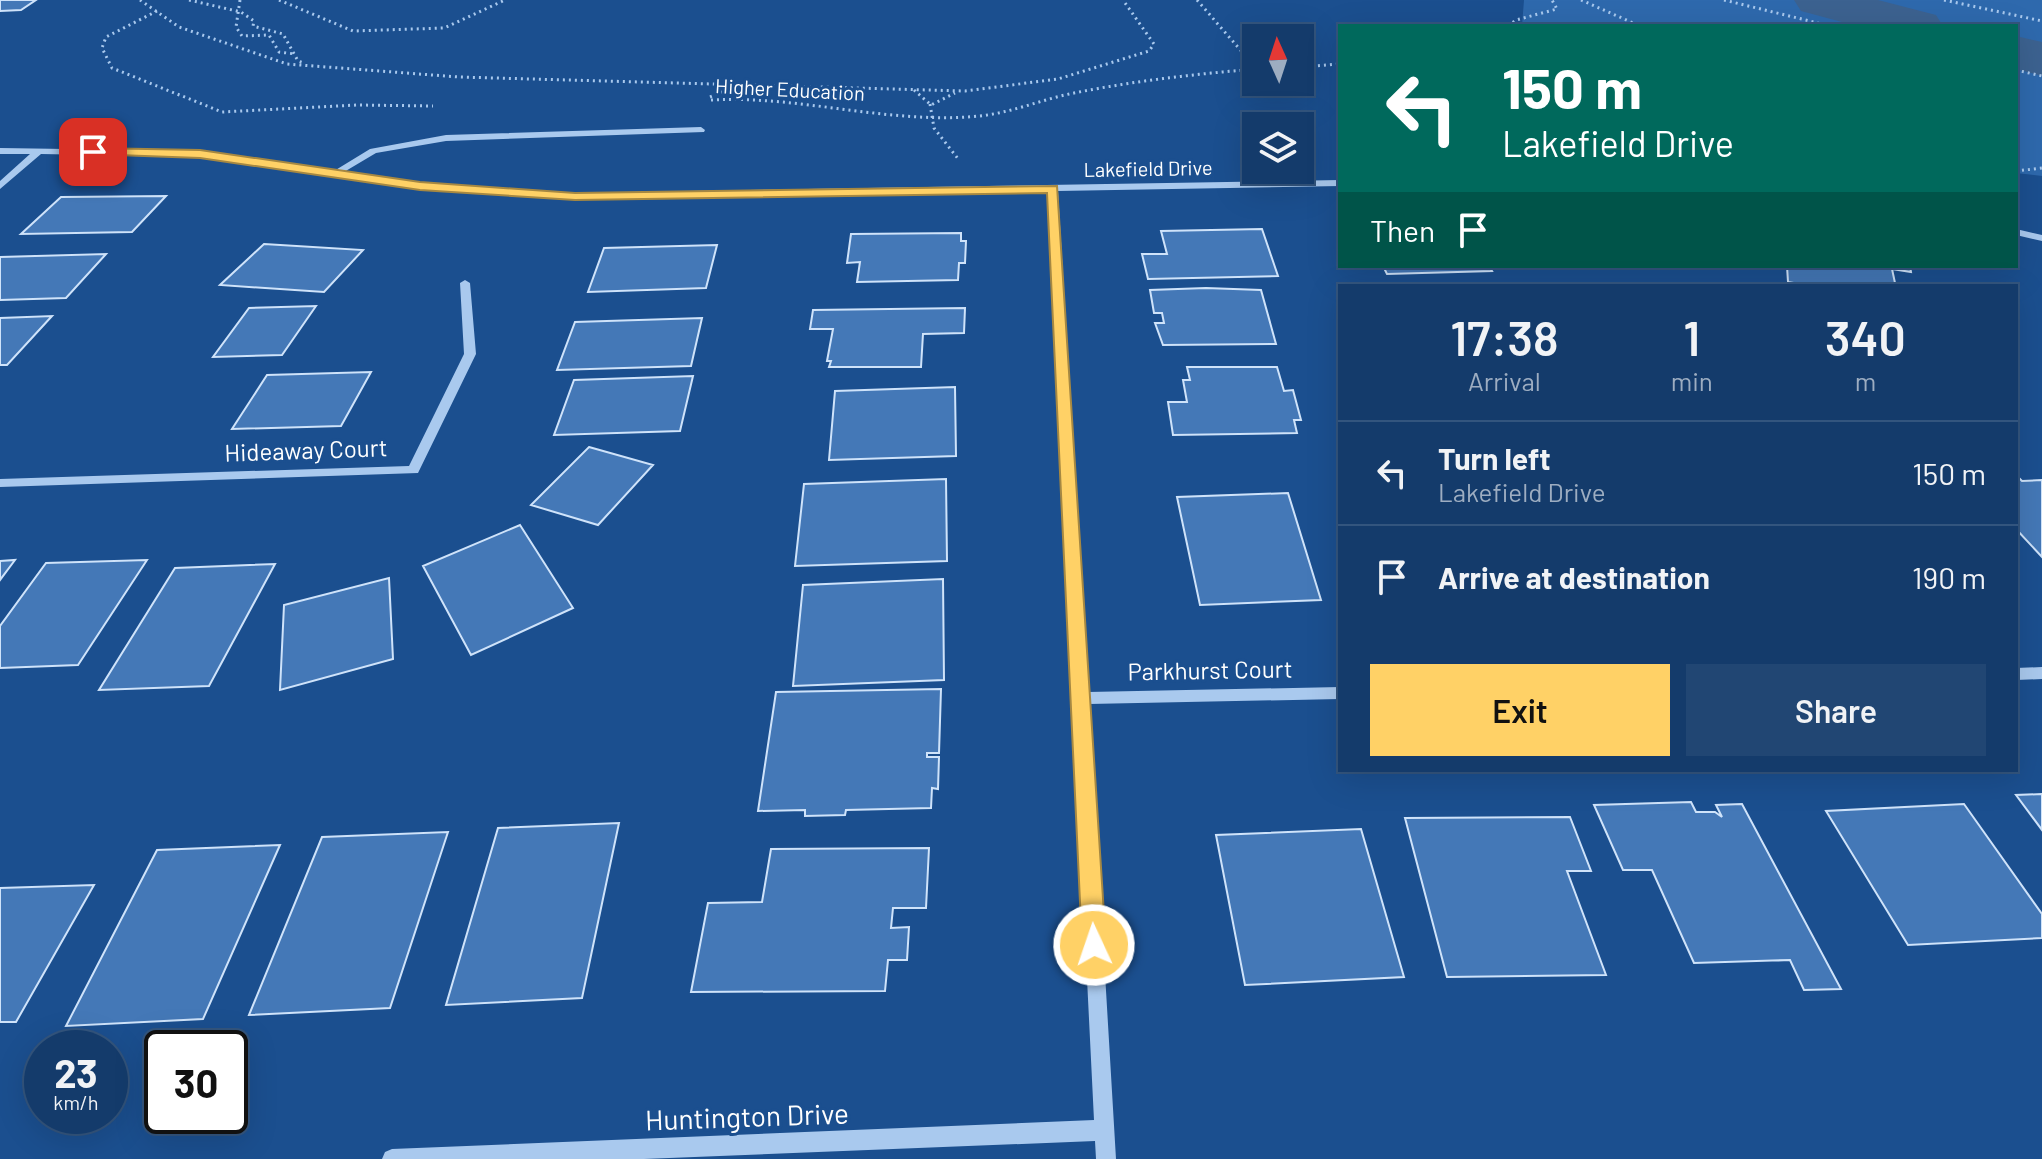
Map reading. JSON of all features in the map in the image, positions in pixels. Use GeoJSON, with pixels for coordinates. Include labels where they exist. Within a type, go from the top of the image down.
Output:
{"type":"FeatureCollection","features":[{"type":"Feature","properties":{"kind":"street"},"geometry":{"type":"LineString","coordinates":[[333,175],[373,151],[446,138],[701,130]]}},
{"type":"Feature","properties":{"kind":"street"},"geometry":{"type":"LineString","coordinates":[[0,186],[40,150]]}},
{"type":"Feature","properties":{"kind":"street","name":"Lakefield Drive"},"geometry":{"type":"LineString","coordinates":[[0,151],[200,154],[420,186],[575,196],[1338,183]]}},
{"type":"Feature","properties":{"kind":"street"},"geometry":{"type":"LineString","coordinates":[[1053,189],[1106,1159]]}},
{"type":"Feature","properties":{"kind":"street"},"geometry":{"type":"LineString","coordinates":[[2018,232],[2042,238]]}},
{"type":"Feature","properties":{"kind":"street","name":"Hideaway Court"},"geometry":{"type":"LineString","coordinates":[[0,483],[413,470],[470,354],[465,283]]}},
{"type":"Feature","properties":{"kind":"street"},"geometry":{"type":"LineString","coordinates":[[2018,674],[2042,673]]}},
{"type":"Feature","properties":{"kind":"street","name":"Parkhurst Court"},"geometry":{"type":"LineString","coordinates":[[1080,698],[1338,693]]}},
{"type":"Feature","properties":{"kind":"street","name":"Huntington Drive"},"geometry":{"type":"LineString","coordinates":[[392,1159],[1104,1130]]}},
{"type":"Feature","properties":{"kind":"path"},"geometry":{"type":"LineString","coordinates":[[140,0],[179,27],[287,64],[459,77],[734,87],[839,85],[960,91],[1000,89],[1090,71],[1149,51],[1154,44],[1123,0]]}},
{"type":"Feature","properties":{"kind":"path"},"geometry":{"type":"LineString","coordinates":[[189,0],[208,8],[238,11],[250,16],[253,26],[283,34],[295,54],[308,66]]}},
{"type":"Feature","properties":{"kind":"path"},"geometry":{"type":"LineString","coordinates":[[240,0],[236,27],[242,36],[269,35],[279,52],[295,54]]}},
{"type":"Feature","properties":{"kind":"path"},"geometry":{"type":"LineString","coordinates":[[279,0],[353,31],[444,28],[505,0]]}},
{"type":"Feature","properties":{"kind":"path"},"geometry":{"type":"LineString","coordinates":[[1197,0],[1242,53]]}},
{"type":"Feature","properties":{"kind":"path"},"geometry":{"type":"LineString","coordinates":[[1511,24],[1557,9],[1552,0]]}},
{"type":"Feature","properties":{"kind":"path"},"geometry":{"type":"LineString","coordinates":[[1581,0],[1635,24]]}},
{"type":"Feature","properties":{"kind":"path"},"geometry":{"type":"LineString","coordinates":[[1724,0],[1822,24]]}},
{"type":"Feature","properties":{"kind":"path"},"geometry":{"type":"LineString","coordinates":[[1944,0],[2042,21]]}},
{"type":"Feature","properties":{"kind":"path"},"geometry":{"type":"LineString","coordinates":[[157,11],[106,37],[102,48],[112,68],[222,112],[357,105],[439,107]]}},
{"type":"Feature","properties":{"kind":"path"},"geometry":{"type":"LineString","coordinates":[[1314,66],[1338,64]]}},
{"type":"Feature","properties":{"kind":"path","name":"Higher Education"},"geometry":{"type":"LineString","coordinates":[[734,87],[697,101],[744,98],[927,116],[1003,113],[1072,93],[1186,75],[1242,70]]}},
{"type":"Feature","properties":{"kind":"path"},"geometry":{"type":"LineString","coordinates":[[2018,70],[2042,76]]}},
{"type":"Feature","properties":{"kind":"path"},"geometry":{"type":"LineString","coordinates":[[914,90],[930,104]]}},
{"type":"Feature","properties":{"kind":"path"},"geometry":{"type":"LineString","coordinates":[[930,104],[960,91]]}},
{"type":"Feature","properties":{"kind":"path"},"geometry":{"type":"LineString","coordinates":[[930,104],[927,116],[937,136],[946,142],[963,166]]}},
{"type":"Feature","properties":{"kind":"path"},"geometry":{"type":"LineString","coordinates":[[2018,171],[2042,168]]}},
{"type":"Feature","properties":{"kind":"shaded area"},"geometry":{"type":"Polygon","coordinates":[[[1524,0],[2042,0],[2042,176],[2018,173],[2018,24],[1522,24],[1524,0]]]}},
{"type":"Feature","properties":{"kind":"building"},"geometry":{"type":"Polygon","coordinates":[[[0,0],[36,0],[21,10],[0,11],[0,0]]]}},
{"type":"Feature","properties":{"kind":"building"},"geometry":{"type":"Polygon","coordinates":[[[166,196],[132,232],[21,234],[61,197],[166,196]]]}},
{"type":"Feature","properties":{"kind":"building"},"geometry":{"type":"Polygon","coordinates":[[[1262,229],[1278,276],[1148,279],[1142,254],[1167,254],[1161,231],[1262,229]]]}},
{"type":"Feature","properties":{"kind":"building"},"geometry":{"type":"Polygon","coordinates":[[[961,233],[961,241],[966,241],[965,263],[959,263],[958,280],[857,282],[860,262],[847,263],[851,234],[961,233]]]}},
{"type":"Feature","properties":{"kind":"building"},"geometry":{"type":"Polygon","coordinates":[[[264,244],[363,250],[324,292],[220,285],[264,244]]]}},
{"type":"Feature","properties":{"kind":"building"},"geometry":{"type":"Polygon","coordinates":[[[717,245],[706,288],[588,292],[604,248],[717,245]]]}},
{"type":"Feature","properties":{"kind":"building"},"geometry":{"type":"Polygon","coordinates":[[[106,254],[66,298],[0,300],[0,257],[106,254]]]}},
{"type":"Feature","properties":{"kind":"building"},"geometry":{"type":"Polygon","coordinates":[[[1384,268],[1490,268],[1492,271],[1387,274],[1384,268]]]}},
{"type":"Feature","properties":{"kind":"building"},"geometry":{"type":"Polygon","coordinates":[[[1787,268],[1910,268],[1911,272],[1892,269],[1895,283],[1899,284],[1788,282],[1787,268]]]}},
{"type":"Feature","properties":{"kind":"building"},"geometry":{"type":"Polygon","coordinates":[[[1150,290],[1261,290],[1276,344],[1163,345],[1155,323],[1164,323],[1162,313],[1154,313],[1150,290]]]}},
{"type":"Feature","properties":{"kind":"building"},"geometry":{"type":"Polygon","coordinates":[[[316,306],[282,355],[213,357],[249,308],[316,306]]]}},
{"type":"Feature","properties":{"kind":"building"},"geometry":{"type":"Polygon","coordinates":[[[965,308],[964,333],[923,334],[921,367],[829,367],[831,361],[827,361],[833,329],[810,329],[813,310],[965,308]]]}},
{"type":"Feature","properties":{"kind":"building"},"geometry":{"type":"Polygon","coordinates":[[[52,316],[7,365],[0,365],[0,318],[52,316]]]}},
{"type":"Feature","properties":{"kind":"building"},"geometry":{"type":"Polygon","coordinates":[[[702,318],[691,366],[557,370],[575,322],[702,318]]]}},
{"type":"Feature","properties":{"kind":"building"},"geometry":{"type":"Polygon","coordinates":[[[1187,367],[1277,367],[1284,391],[1293,390],[1301,420],[1294,420],[1297,433],[1173,435],[1168,402],[1187,402],[1183,380],[1190,380],[1187,367]]]}},
{"type":"Feature","properties":{"kind":"building"},"geometry":{"type":"Polygon","coordinates":[[[371,372],[341,426],[232,429],[267,375],[371,372]]]}},
{"type":"Feature","properties":{"kind":"building"},"geometry":{"type":"Polygon","coordinates":[[[693,376],[680,431],[554,435],[574,380],[693,376]]]}},
{"type":"Feature","properties":{"kind":"building"},"geometry":{"type":"Polygon","coordinates":[[[955,387],[956,456],[829,460],[835,391],[955,387]]]}},
{"type":"Feature","properties":{"kind":"building"},"geometry":{"type":"Polygon","coordinates":[[[589,447],[653,465],[598,525],[531,505],[589,447]]]}},
{"type":"Feature","properties":{"kind":"building"},"geometry":{"type":"Polygon","coordinates":[[[2018,477],[2022,481],[2042,480],[2042,557],[2018,531],[2018,477]]]}},
{"type":"Feature","properties":{"kind":"building"},"geometry":{"type":"Polygon","coordinates":[[[946,479],[947,561],[795,566],[804,484],[946,479]]]}},
{"type":"Feature","properties":{"kind":"building"},"geometry":{"type":"Polygon","coordinates":[[[1288,493],[1321,600],[1200,605],[1177,497],[1288,493]]]}},
{"type":"Feature","properties":{"kind":"building"},"geometry":{"type":"Polygon","coordinates":[[[520,525],[573,608],[471,655],[423,566],[520,525]]]}},
{"type":"Feature","properties":{"kind":"building"},"geometry":{"type":"Polygon","coordinates":[[[15,560],[0,580],[0,561],[15,560]]]}},
{"type":"Feature","properties":{"kind":"building"},"geometry":{"type":"Polygon","coordinates":[[[147,560],[78,665],[0,668],[0,626],[46,563],[147,560]]]}},
{"type":"Feature","properties":{"kind":"building"},"geometry":{"type":"Polygon","coordinates":[[[275,564],[209,686],[99,690],[175,568],[275,564]]]}},
{"type":"Feature","properties":{"kind":"building"},"geometry":{"type":"Polygon","coordinates":[[[389,578],[393,659],[280,690],[284,605],[389,578]]]}},
{"type":"Feature","properties":{"kind":"building"},"geometry":{"type":"Polygon","coordinates":[[[943,579],[944,680],[793,686],[803,585],[943,579]]]}},
{"type":"Feature","properties":{"kind":"building"},"geometry":{"type":"Polygon","coordinates":[[[941,689],[939,753],[927,753],[927,757],[939,757],[938,789],[932,788],[931,808],[846,810],[845,815],[805,816],[805,810],[758,811],[776,692],[941,689]]]}},
{"type":"Feature","properties":{"kind":"building"},"geometry":{"type":"Polygon","coordinates":[[[2042,794],[2042,830],[2016,795],[2042,794]]]}},
{"type":"Feature","properties":{"kind":"building"},"geometry":{"type":"Polygon","coordinates":[[[1691,802],[1696,812],[1715,812],[1722,817],[1716,805],[1742,804],[1841,989],[1804,990],[1790,960],[1694,963],[1652,870],[1623,870],[1594,805],[1691,802]]]}},
{"type":"Feature","properties":{"kind":"building"},"geometry":{"type":"Polygon","coordinates":[[[1964,804],[2042,914],[2042,938],[1908,945],[1826,811],[1964,804]]]}},
{"type":"Feature","properties":{"kind":"building"},"geometry":{"type":"Polygon","coordinates":[[[1570,817],[1591,871],[1567,871],[1606,975],[1447,977],[1405,818],[1570,817]]]}},
{"type":"Feature","properties":{"kind":"building"},"geometry":{"type":"Polygon","coordinates":[[[619,823],[582,998],[446,1005],[498,828],[619,823]]]}},
{"type":"Feature","properties":{"kind":"building"},"geometry":{"type":"Polygon","coordinates":[[[1361,829],[1404,977],[1245,985],[1216,835],[1361,829]]]}},
{"type":"Feature","properties":{"kind":"building"},"geometry":{"type":"Polygon","coordinates":[[[448,832],[390,1008],[249,1015],[322,837],[448,832]]]}},
{"type":"Feature","properties":{"kind":"building"},"geometry":{"type":"Polygon","coordinates":[[[280,845],[203,1019],[66,1026],[157,850],[280,845]]]}},
{"type":"Feature","properties":{"kind":"building"},"geometry":{"type":"Polygon","coordinates":[[[929,848],[926,908],[893,908],[891,928],[909,927],[907,960],[888,960],[885,991],[691,992],[708,903],[762,902],[771,849],[929,848]]]}},
{"type":"Feature","properties":{"kind":"building"},"geometry":{"type":"Polygon","coordinates":[[[94,885],[16,1022],[0,1022],[0,888],[94,885]]]}},
{"type":"Feature","properties":{"kind":"waterway"},"geometry":{"type":"LineString","coordinates":[[1819,0],[1909,24]]}},
{"type":"Feature","properties":{"kind":"waterway"},"geometry":{"type":"LineString","coordinates":[[2018,53],[2042,59]]}},
{"type":"Feature","properties":{"kind":"route"},"geometry":{"type":"LineString","coordinates":[[93,152],[200,154],[299,171],[420,186],[575,196],[1053,189],[1094,945]]}}]}
